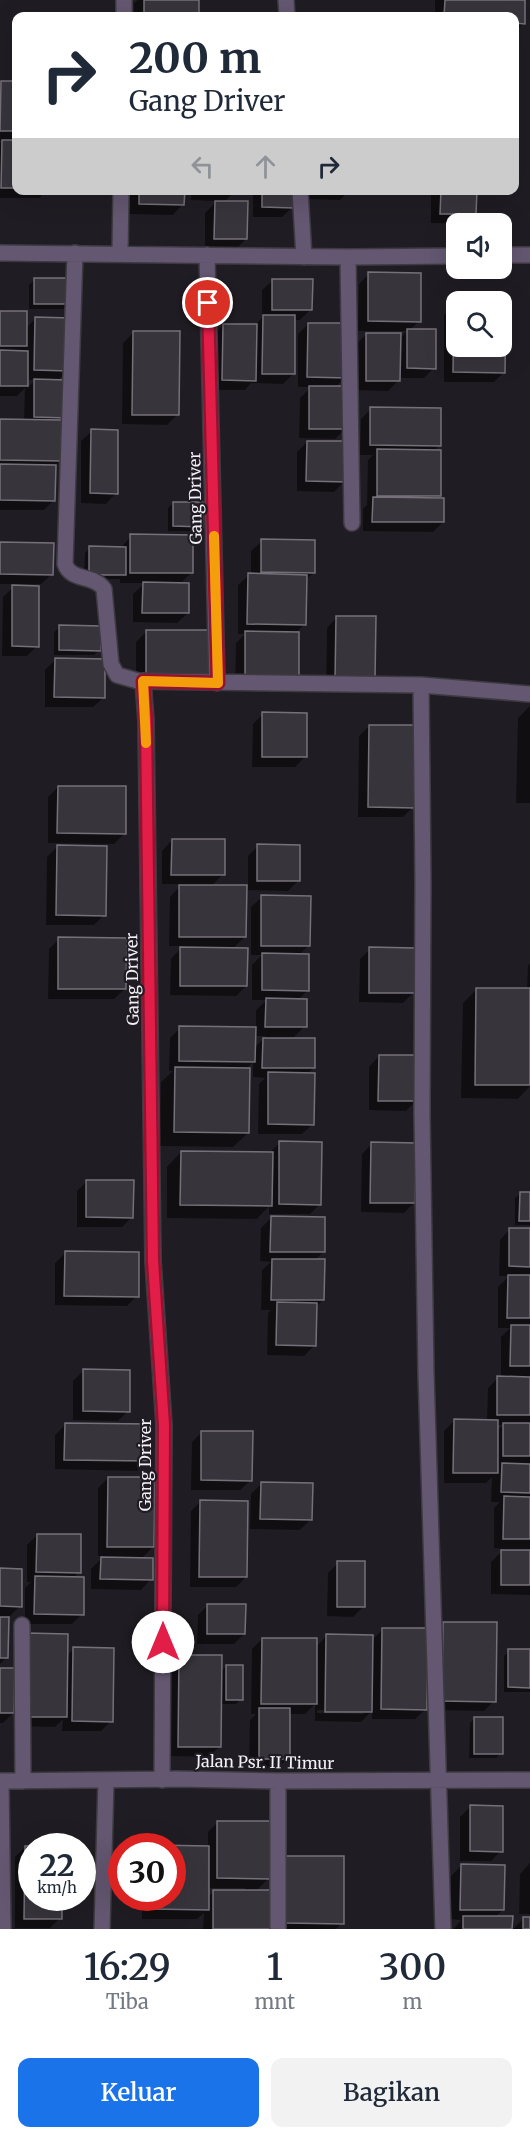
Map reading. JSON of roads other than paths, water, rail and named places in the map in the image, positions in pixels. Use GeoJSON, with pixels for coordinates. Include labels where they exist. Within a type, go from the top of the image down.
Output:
{"type":"FeatureCollection","features":[{"type":"Feature","properties":{"kind":"street"},"geometry":{"type":"LineString","coordinates":[[120,254],[121,195]]}},
{"type":"Feature","properties":{"kind":"street"},"geometry":{"type":"LineString","coordinates":[[300,195],[304,257]]}},
{"type":"Feature","properties":{"kind":"street"},"geometry":{"type":"LineString","coordinates":[[0,253],[304,257],[446,256]]}},
{"type":"Feature","properties":{"kind":"street"},"geometry":{"type":"LineString","coordinates":[[75,253],[65,564],[69,573],[97,582],[104,589],[113,671],[117,675],[143,681],[421,685],[530,694]]}},
{"type":"Feature","properties":{"kind":"street","name":"Gang Driver"},"geometry":{"type":"LineString","coordinates":[[207,255],[218,683]]}},
{"type":"Feature","properties":{"kind":"street"},"geometry":{"type":"LineString","coordinates":[[512,255],[530,255]]}},
{"type":"Feature","properties":{"kind":"street"},"geometry":{"type":"LineString","coordinates":[[348,257],[352,523]]}},
{"type":"Feature","properties":{"kind":"street","name":"Gang Driver"},"geometry":{"type":"LineString","coordinates":[[143,681],[146,721],[153,1261],[164,1425],[162,1780]]}},
{"type":"Feature","properties":{"kind":"street"},"geometry":{"type":"LineString","coordinates":[[421,685],[422,1150],[437,1780],[443,1929]]}},
{"type":"Feature","properties":{"kind":"street"},"geometry":{"type":"LineString","coordinates":[[22,1625],[23,1781]]}},
{"type":"Feature","properties":{"kind":"street"},"geometry":{"type":"LineString","coordinates":[[102,1929],[106,1780]]}},
{"type":"Feature","properties":{"kind":"street","name":"Jalan Psr. II Timur"},"geometry":{"type":"LineString","coordinates":[[0,1781],[530,1780]]}},
{"type":"Feature","properties":{"kind":"street"},"geometry":{"type":"LineString","coordinates":[[0,1781],[3,1929]]}},
{"type":"Feature","properties":{"kind":"street"},"geometry":{"type":"LineString","coordinates":[[278,1781],[278,1929]]}}]}
